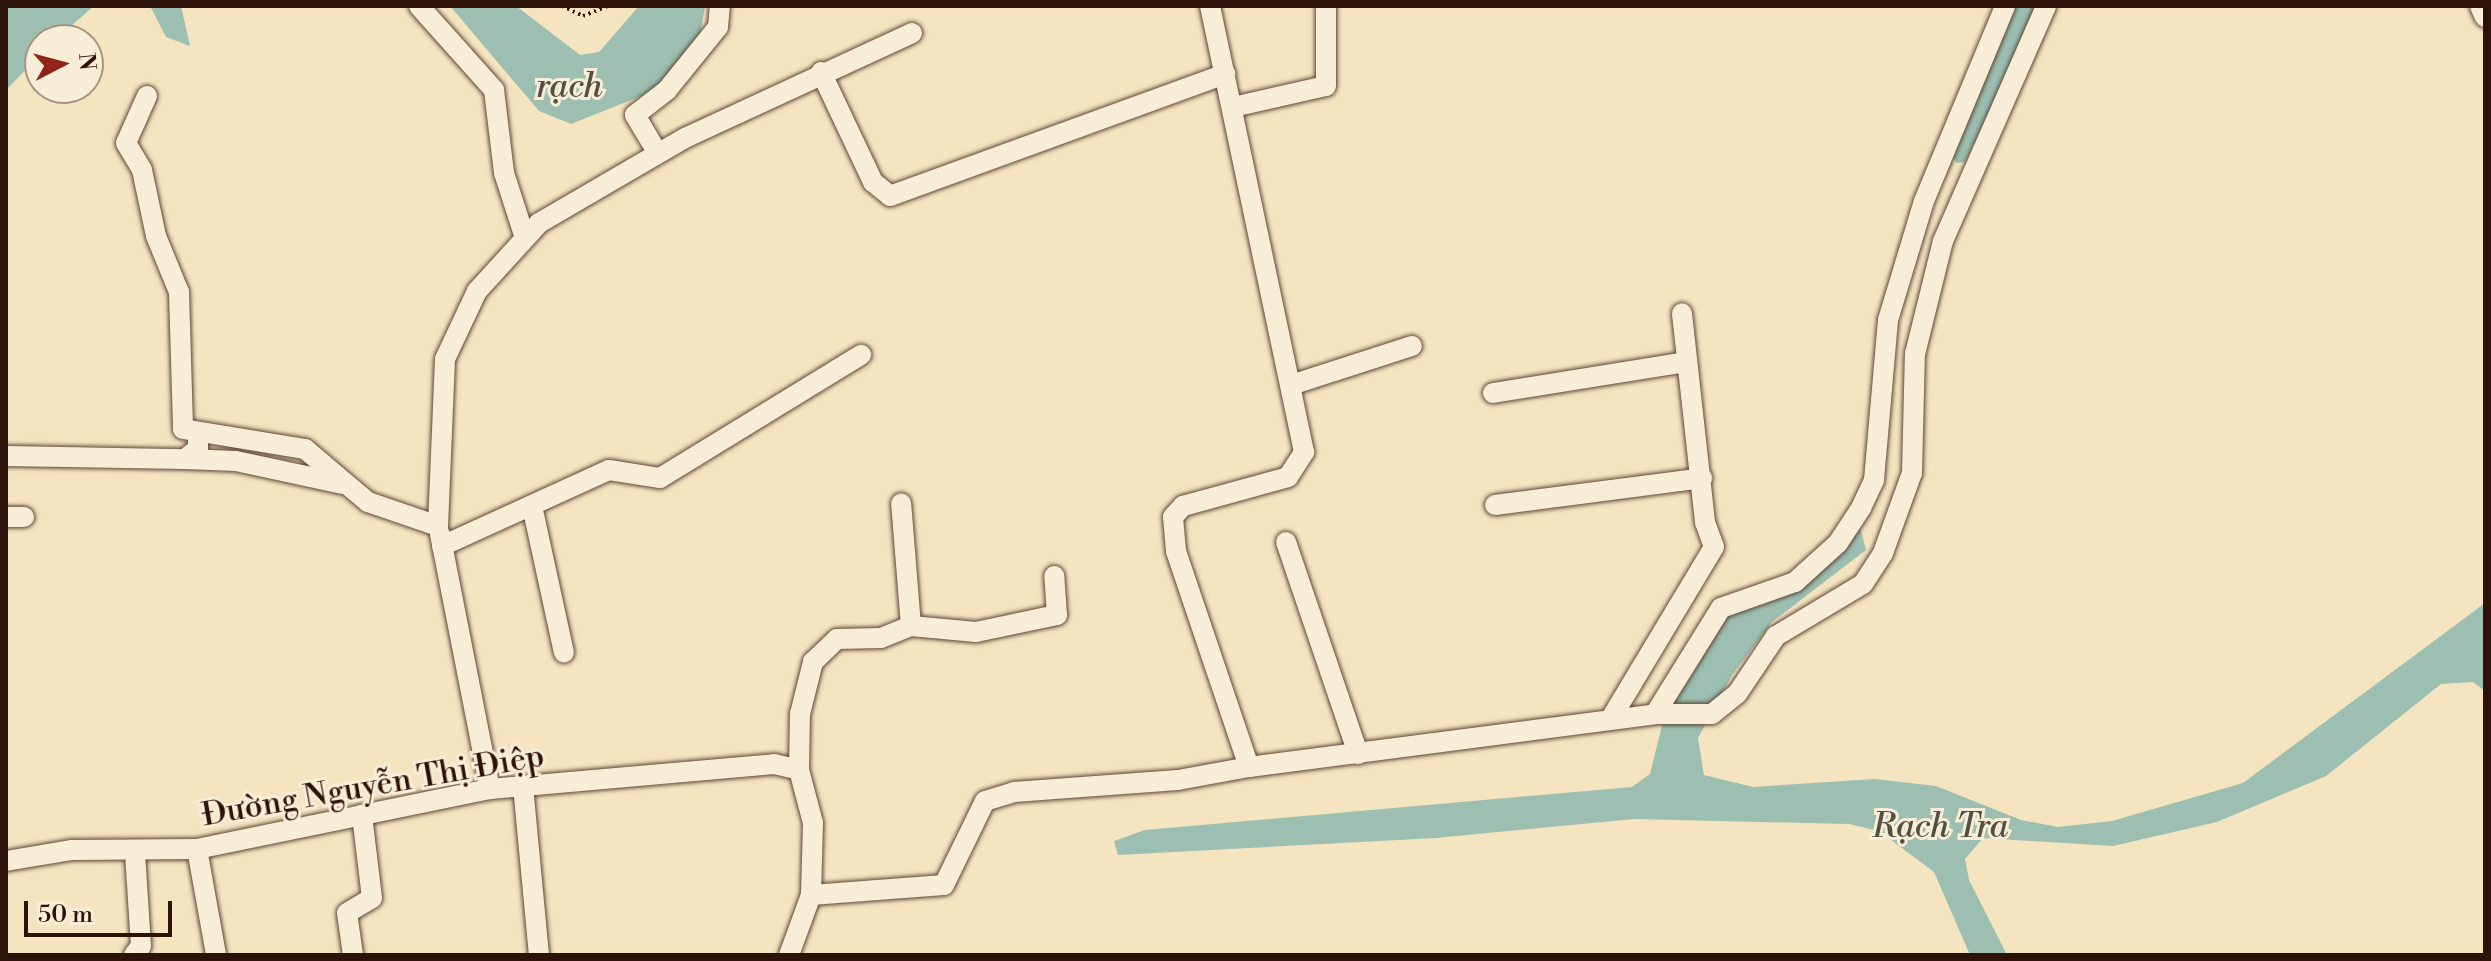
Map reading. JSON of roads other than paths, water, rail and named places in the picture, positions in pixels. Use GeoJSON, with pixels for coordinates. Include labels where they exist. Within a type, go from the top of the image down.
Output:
{"type":"FeatureCollection","features":[{"type":"Feature","properties":{"kind":"street"},"geometry":{"type":"LineString","coordinates":[[419,6],[494,90],[504,173],[525,238]]}},
{"type":"Feature","properties":{"kind":"street"},"geometry":{"type":"LineString","coordinates":[[657,152],[635,115],[667,90],[718,27],[720,6]]}},
{"type":"Feature","properties":{"kind":"street"},"geometry":{"type":"LineString","coordinates":[[1210,6],[1304,452],[1297,468],[1273,482],[1183,506],[1171,528],[1249,767]]}},
{"type":"Feature","properties":{"kind":"street"},"geometry":{"type":"LineString","coordinates":[[1233,107],[1326,86],[1326,6]]}},
{"type":"Feature","properties":{"kind":"street"},"geometry":{"type":"LineString","coordinates":[[1658,714],[1721,608],[1795,582],[1838,543],[1861,508],[1874,480],[1888,320],[1924,201],[2005,6]]}},
{"type":"Feature","properties":{"kind":"street"},"geometry":{"type":"LineString","coordinates":[[811,895],[944,885],[985,801],[1014,792],[1178,780],[1249,767],[1658,714],[1712,714],[1737,694],[1776,636],[1863,584],[1883,553],[1912,473],[1915,354],[1943,241],[2046,6]]}},
{"type":"Feature","properties":{"kind":"street"},"geometry":{"type":"LineString","coordinates":[[2480,6],[2485,17]]}},
{"type":"Feature","properties":{"kind":"street"},"geometry":{"type":"LineString","coordinates":[[490,789],[440,536],[445,359],[477,291],[525,238],[657,152],[821,72],[912,33]]}},
{"type":"Feature","properties":{"kind":"street"},"geometry":{"type":"LineString","coordinates":[[821,72],[873,182],[890,196],[1226,74]]}},
{"type":"Feature","properties":{"kind":"street"},"geometry":{"type":"LineString","coordinates":[[147,96],[126,143],[142,170],[156,236],[179,292],[179,399],[183,429],[198,433],[250,435],[305,449],[368,502],[440,536],[532,506],[609,470],[660,478],[861,355]]}},
{"type":"Feature","properties":{"kind":"street"},"geometry":{"type":"LineString","coordinates":[[1610,720],[1713,556],[1682,313]]}},
{"type":"Feature","properties":{"kind":"street"},"geometry":{"type":"LineString","coordinates":[[1291,385],[1412,346]]}},
{"type":"Feature","properties":{"kind":"street"},"geometry":{"type":"LineString","coordinates":[[1493,393],[1686,362]]}},
{"type":"Feature","properties":{"kind":"street"},"geometry":{"type":"LineString","coordinates":[[185,459],[198,449],[198,433]]}},
{"type":"Feature","properties":{"kind":"street"},"geometry":{"type":"LineString","coordinates":[[6,456],[236,461],[349,485]]}},
{"type":"Feature","properties":{"kind":"street"},"geometry":{"type":"LineString","coordinates":[[1495,505],[1702,478]]}},
{"type":"Feature","properties":{"kind":"street"},"geometry":{"type":"LineString","coordinates":[[901,503],[911,626]]}},
{"type":"Feature","properties":{"kind":"street"},"geometry":{"type":"LineString","coordinates":[[532,506],[564,653]]}},
{"type":"Feature","properties":{"kind":"street"},"geometry":{"type":"LineString","coordinates":[[1286,542],[1358,754]]}},
{"type":"Feature","properties":{"kind":"street"},"geometry":{"type":"LineString","coordinates":[[789,955],[811,895],[813,823],[799,770],[800,714],[813,662],[837,639],[881,638],[911,626],[976,632],[1057,615],[1054,576]]}},
{"type":"Feature","properties":{"kind":"street","name":"Đường Nguyễn Thị Điệp"},"geometry":{"type":"LineString","coordinates":[[6,861],[72,850],[135,854],[197,849],[490,789],[774,764],[799,770]]}},
{"type":"Feature","properties":{"kind":"street"},"geometry":{"type":"LineString","coordinates":[[523,786],[539,955]]}},
{"type":"Feature","properties":{"kind":"street"},"geometry":{"type":"LineString","coordinates":[[353,955],[347,913],[372,898],[362,815]]}},
{"type":"Feature","properties":{"kind":"street"},"geometry":{"type":"LineString","coordinates":[[197,849],[216,955]]}},
{"type":"Feature","properties":{"kind":"street"},"geometry":{"type":"LineString","coordinates":[[134,955],[141,946],[135,854]]}},
{"type":"Feature","properties":{"kind":"water"},"geometry":{"type":"Polygon","coordinates":[[[6,6],[94,6],[73,24],[24,24],[24,71],[6,90],[6,6]]]}},
{"type":"Feature","properties":{"kind":"water"},"geometry":{"type":"Polygon","coordinates":[[[150,6],[181,6],[190,46],[166,37],[150,6]]]}},
{"type":"Feature","properties":{"kind":"water","name":"rạch"},"geometry":{"type":"Polygon","coordinates":[[[450,6],[516,6],[580,55],[599,52],[639,6],[705,6],[699,42],[651,92],[571,124],[539,111],[450,6]]]}},
{"type":"Feature","properties":{"kind":"water"},"geometry":{"type":"Polygon","coordinates":[[[2013,6],[2042,6],[1965,162],[1957,163],[1952,157],[2013,6]]]}},
{"type":"Feature","properties":{"kind":"water","name":"Rạch Tra"},"geometry":{"type":"Polygon","coordinates":[[[1860,527],[1866,550],[1772,622],[1732,675],[1698,738],[1704,775],[1753,787],[1875,779],[1936,786],[2021,820],[2058,827],[2112,821],[2243,783],[2485,603],[2485,691],[2473,682],[2441,684],[2326,776],[2217,822],[2113,846],[1983,838],[1965,859],[1969,880],[2007,955],[1970,955],[1934,872],[1879,831],[1849,824],[1634,819],[1436,838],[1118,855],[1114,841],[1145,830],[1632,787],[1650,774],[1667,705],[1714,628],[1735,609],[1772,595],[1860,527]]]}}]}
